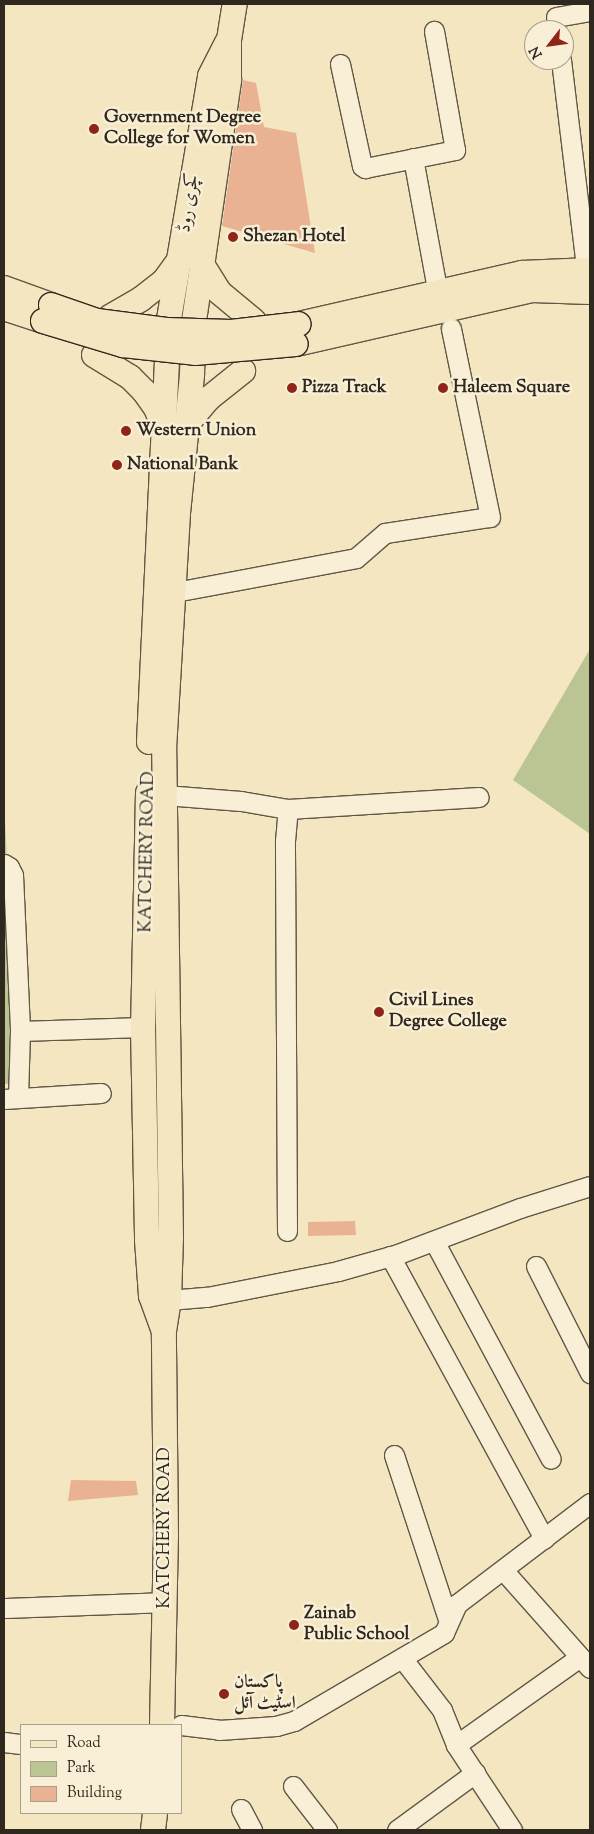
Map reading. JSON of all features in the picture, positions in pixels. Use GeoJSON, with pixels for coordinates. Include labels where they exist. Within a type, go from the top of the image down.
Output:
{"type":"FeatureCollection","features":[{"type":"Feature","properties":{"kind":"main road","name":"کچری روڈ"},"geometry":{"type":"LineString","coordinates":[[166,371],[169,319],[190,260],[229,80],[229,40],[235,4]]}},
{"type":"Feature","properties":{"kind":"main road","name":"کچری روڈ"},"geometry":{"type":"LineString","coordinates":[[190,260],[192,374]]}},
{"type":"Feature","properties":{"kind":"main road"},"geometry":{"type":"LineString","coordinates":[[110,317],[141,299],[190,260],[219,292],[254,321]]}},
{"type":"Feature","properties":{"kind":"main road"},"geometry":{"type":"LineString","coordinates":[[4,288],[97,321],[128,326],[201,332],[298,334],[522,272],[588,264]]}},
{"type":"Feature","properties":{"kind":"main road"},"geometry":{"type":"LineString","coordinates":[[4,308],[94,337],[153,349],[195,353],[532,290],[590,292]]}},
{"type":"Feature","properties":{"kind":"main road"},"geometry":{"type":"LineString","coordinates":[[94,355],[130,377],[176,428],[243,371]]}},
{"type":"Feature","properties":{"kind":"main road","name":"KATCHERY ROAD"},"geometry":{"type":"LineString","coordinates":[[158,725],[175,592],[176,428],[166,371]]}},
{"type":"Feature","properties":{"kind":"main road","name":"KATCHERY ROAD"},"geometry":{"type":"LineString","coordinates":[[172,1724],[165,1602],[164,1331],[169,1300],[171,1238],[168,1088],[156,952],[156,794],[158,725],[176,428],[192,374]]}},
{"type":"Feature","properties":{"kind":"main road","name":"KATCHERY ROAD"},"geometry":{"type":"LineString","coordinates":[[156,952],[143,1027],[147,1240],[151,1296],[164,1331]]}},
{"type":"Feature","properties":{"kind":"main road"},"geometry":{"type":"LineString","coordinates":[[144,1088],[168,1088]]}},
{"type":"Feature","properties":{"kind":"main road"},"geometry":{"type":"LineString","coordinates":[[147,1240],[171,1238]]}},
{"type":"Feature","properties":{"kind":"main road"},"geometry":{"type":"LineString","coordinates":[[153,1830],[155,1814]]}},
{"type":"Feature","properties":{"kind":"street"},"geometry":{"type":"LineString","coordinates":[[557,17],[590,12]]}},
{"type":"Feature","properties":{"kind":"street"},"geometry":{"type":"LineString","coordinates":[[340,64],[362,166],[366,168],[455,150],[434,31]]}},
{"type":"Feature","properties":{"kind":"street"},"geometry":{"type":"LineString","coordinates":[[562,70],[588,264]]}},
{"type":"Feature","properties":{"kind":"street"},"geometry":{"type":"LineString","coordinates":[[412,158],[436,283]]}},
{"type":"Feature","properties":{"kind":"street"},"geometry":{"type":"LineString","coordinates":[[175,592],[356,558],[386,533],[490,517],[451,328]]}},
{"type":"Feature","properties":{"kind":"street"},"geometry":{"type":"LineString","coordinates":[[156,794],[241,801],[288,808],[479,797]]}},
{"type":"Feature","properties":{"kind":"street"},"geometry":{"type":"LineString","coordinates":[[287,1231],[285,841],[288,808]]}},
{"type":"Feature","properties":{"kind":"street"},"geometry":{"type":"LineString","coordinates":[[4,864],[10,867],[13,875],[20,1031],[11,1098],[101,1093]]}},
{"type":"Feature","properties":{"kind":"street"},"geometry":{"type":"LineString","coordinates":[[20,1031],[143,1027]]}},
{"type":"Feature","properties":{"kind":"street"},"geometry":{"type":"LineString","coordinates":[[169,1300],[207,1296],[338,1271],[390,1256],[520,1208],[590,1186]]}},
{"type":"Feature","properties":{"kind":"street"},"geometry":{"type":"LineString","coordinates":[[434,1241],[551,1459]]}},
{"type":"Feature","properties":{"kind":"street"},"geometry":{"type":"LineString","coordinates":[[390,1256],[544,1539]]}},
{"type":"Feature","properties":{"kind":"street"},"geometry":{"type":"LineString","coordinates":[[536,1266],[590,1372]]}},
{"type":"Feature","properties":{"kind":"street"},"geometry":{"type":"LineString","coordinates":[[394,1455],[448,1619]]}},
{"type":"Feature","properties":{"kind":"street"},"geometry":{"type":"LineString","coordinates":[[182,1726],[219,1730],[285,1724],[444,1634],[448,1619],[457,1604],[590,1503]]}},
{"type":"Feature","properties":{"kind":"street"},"geometry":{"type":"LineString","coordinates":[[456,1745],[585,1663],[503,1570]]}},
{"type":"Feature","properties":{"kind":"street"},"geometry":{"type":"LineString","coordinates":[[4,1608],[165,1602]]}},
{"type":"Feature","properties":{"kind":"street"},"geometry":{"type":"LineString","coordinates":[[402,1658],[442,1710],[456,1745],[512,1830]]}},
{"type":"Feature","properties":{"kind":"street"},"geometry":{"type":"LineString","coordinates":[[4,1742],[20,1744]]}},
{"type":"Feature","properties":{"kind":"street"},"geometry":{"type":"LineString","coordinates":[[397,1830],[475,1774]]}},
{"type":"Feature","properties":{"kind":"street"},"geometry":{"type":"LineString","coordinates":[[293,1786],[327,1830]]}},
{"type":"Feature","properties":{"kind":"street"},"geometry":{"type":"LineString","coordinates":[[241,1809],[252,1830]]}},
{"type":"Feature","properties":{"kind":"green space"},"geometry":{"type":"Polygon","coordinates":[[[590,649],[590,834],[513,780],[590,649]]]}},
{"type":"Feature","properties":{"kind":"green space"},"geometry":{"type":"Polygon","coordinates":[[[4,800],[18,1083],[4,1084],[4,800]]]}},
{"type":"Feature","properties":{"kind":"building","name":"Shezan Hotel"},"geometry":{"type":"Polygon","coordinates":[[[243,80],[256,83],[264,127],[296,133],[315,253],[222,226],[243,80]]]}},
{"type":"Feature","properties":{"kind":"building"},"geometry":{"type":"Polygon","coordinates":[[[355,1221],[356,1235],[308,1236],[308,1222],[355,1221]]]}},
{"type":"Feature","properties":{"kind":"building"},"geometry":{"type":"Polygon","coordinates":[[[71,1480],[136,1481],[138,1495],[68,1501],[71,1480]]]}},
{"type":"Feature","properties":{"kind":"place","name":"Government Degree College for Women"},"geometry":{"type":"Point","coordinates":[94,129]}},
{"type":"Feature","properties":{"kind":"place","name":"Shezan Hotel"},"geometry":{"type":"Point","coordinates":[233,237]}},
{"type":"Feature","properties":{"kind":"place","name":"Pizza Track"},"geometry":{"type":"Point","coordinates":[292,388]}},
{"type":"Feature","properties":{"kind":"place","name":"Haleem Square"},"geometry":{"type":"Point","coordinates":[443,388]}},
{"type":"Feature","properties":{"kind":"place","name":"Western Union"},"geometry":{"type":"Point","coordinates":[126,431]}},
{"type":"Feature","properties":{"kind":"place","name":"National Bank"},"geometry":{"type":"Point","coordinates":[117,465]}},
{"type":"Feature","properties":{"kind":"place","name":"Civil Lines Degree College"},"geometry":{"type":"Point","coordinates":[379,1012]}},
{"type":"Feature","properties":{"kind":"place","name":"Zainab Public School"},"geometry":{"type":"Point","coordinates":[294,1625]}},
{"type":"Feature","properties":{"kind":"place","name":"پاکستان اسٹیٹ آئل"},"geometry":{"type":"Point","coordinates":[224,1694]}}]}
